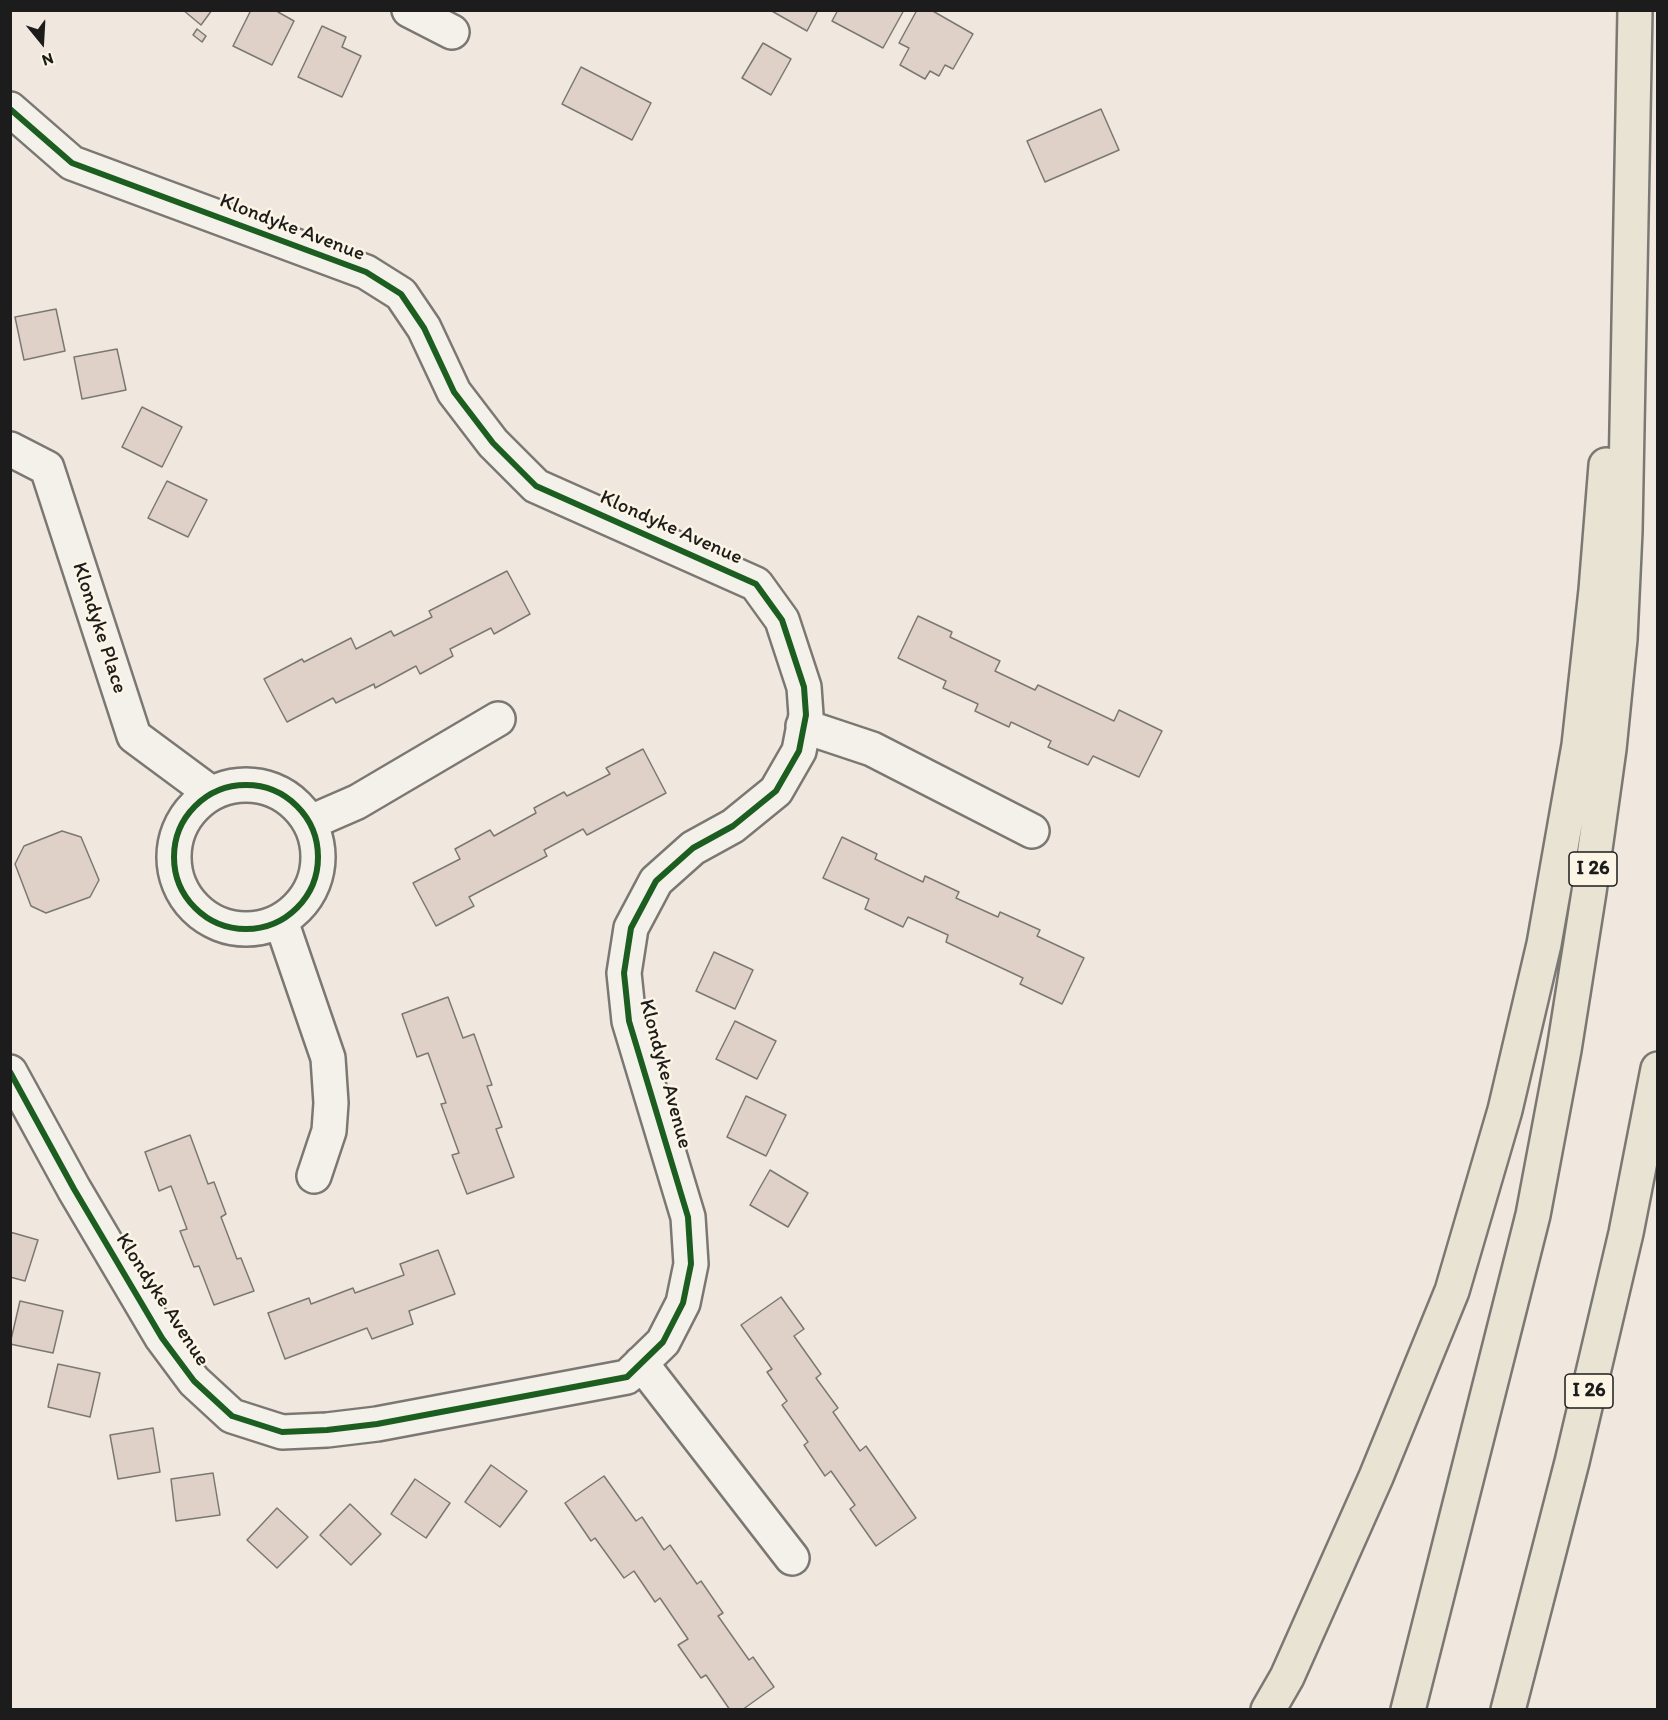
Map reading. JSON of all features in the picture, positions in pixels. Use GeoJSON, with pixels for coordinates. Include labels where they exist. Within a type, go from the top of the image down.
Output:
{"type":"FeatureCollection","features":[{"type":"Feature","properties":{"kind":"highway","name":"I 26"},"geometry":{"type":"LineString","coordinates":[[1408,1710],[1533,1215],[1564,1050],[1590,892],[1609,749],[1620,639],[1629,378],[1635,10]]}},
{"type":"Feature","properties":{"kind":"highway"},"geometry":{"type":"LineString","coordinates":[[1268,1710],[1287,1677],[1376,1477],[1452,1292],[1505,1110],[1544,944],[1579,745],[1596,590],[1610,417],[1629,378]]}},
{"type":"Feature","properties":{"kind":"highway","name":"I 26"},"geometry":{"type":"LineString","coordinates":[[1508,1710],[1575,1451],[1626,1233],[1658,1069]]}},
{"type":"Feature","properties":{"kind":"street"},"geometry":{"type":"LineString","coordinates":[[409,10],[452,32]]}},
{"type":"Feature","properties":{"kind":"street","name":"Klondyke Avenue"},"geometry":{"type":"LineString","coordinates":[[10,109],[72,163],[366,273],[401,294],[424,328],[454,392],[493,443],[536,486],[756,584],[782,620],[804,687],[806,715],[799,751],[776,791],[734,825],[693,848],[656,881],[631,928],[624,973],[629,1021],[688,1217],[691,1264],[683,1303],[663,1342],[627,1377],[377,1425],[327,1430],[282,1432],[232,1416],[194,1381],[162,1338],[74,1189],[10,1072]]}},
{"type":"Feature","properties":{"kind":"street","name":"Klondyke Place"},"geometry":{"type":"LineString","coordinates":[[10,449],[47,468],[134,736],[211,793]]}},
{"type":"Feature","properties":{"kind":"street"},"geometry":{"type":"LineString","coordinates":[[311,822],[357,802],[498,719]]}},
{"type":"Feature","properties":{"kind":"street"},"geometry":{"type":"LineString","coordinates":[[804,726],[872,749],[1032,831]]}},
{"type":"Feature","properties":{"kind":"street"},"geometry":{"type":"LineString","coordinates":[[239,784],[267,787],[292,801],[311,822],[319,849],[316,878],[303,903],[280,921],[254,930],[225,927],[200,913],[182,892],[173,864],[176,836],[189,811],[211,793],[239,784]]}},
{"type":"Feature","properties":{"kind":"street"},"geometry":{"type":"LineString","coordinates":[[280,921],[328,1058],[331,1103],[329,1131],[314,1176]]}},
{"type":"Feature","properties":{"kind":"street"},"geometry":{"type":"LineString","coordinates":[[641,1363],[792,1558]]}},
{"type":"Feature","properties":{"kind":"building"},"geometry":{"type":"Polygon","coordinates":[[[183,10],[212,10],[201,25],[183,10]]]}},
{"type":"Feature","properties":{"kind":"building"},"geometry":{"type":"Polygon","coordinates":[[[251,10],[279,10],[278,12],[294,21],[272,65],[233,46],[251,10]]]}},
{"type":"Feature","properties":{"kind":"building"},"geometry":{"type":"Polygon","coordinates":[[[770,10],[818,10],[807,31],[770,10]]]}},
{"type":"Feature","properties":{"kind":"building"},"geometry":{"type":"Polygon","coordinates":[[[838,10],[904,10],[883,48],[832,21],[838,10]]]}},
{"type":"Feature","properties":{"kind":"building"},"geometry":{"type":"Polygon","coordinates":[[[917,10],[931,10],[973,34],[953,69],[945,65],[939,76],[930,71],[925,79],[900,65],[909,48],[899,43],[917,10]]]}},
{"type":"Feature","properties":{"kind":"building"},"geometry":{"type":"Polygon","coordinates":[[[322,26],[346,37],[342,47],[361,56],[342,97],[298,77],[322,26]]]}},
{"type":"Feature","properties":{"kind":"building"},"geometry":{"type":"Polygon","coordinates":[[[197,29],[206,36],[202,42],[193,35],[197,29]]]}},
{"type":"Feature","properties":{"kind":"building"},"geometry":{"type":"Polygon","coordinates":[[[763,43],[791,59],[771,95],[742,78],[763,43]]]}},
{"type":"Feature","properties":{"kind":"building"},"geometry":{"type":"Polygon","coordinates":[[[581,67],[651,103],[632,140],[562,104],[581,67]]]}},
{"type":"Feature","properties":{"kind":"building"},"geometry":{"type":"Polygon","coordinates":[[[1101,109],[1119,150],[1045,182],[1027,141],[1101,109]]]}},
{"type":"Feature","properties":{"kind":"building"},"geometry":{"type":"Polygon","coordinates":[[[56,309],[65,351],[24,360],[15,317],[56,309]]]}},
{"type":"Feature","properties":{"kind":"building"},"geometry":{"type":"Polygon","coordinates":[[[117,349],[126,390],[82,399],[74,357],[117,349]]]}},
{"type":"Feature","properties":{"kind":"building"},"geometry":{"type":"Polygon","coordinates":[[[142,407],[182,427],[162,467],[122,447],[142,407]]]}},
{"type":"Feature","properties":{"kind":"building"},"geometry":{"type":"Polygon","coordinates":[[[167,481],[207,500],[188,537],[148,518],[167,481]]]}},
{"type":"Feature","properties":{"kind":"building"},"geometry":{"type":"Polygon","coordinates":[[[507,571],[530,614],[494,634],[491,628],[450,649],[453,656],[420,674],[416,666],[375,688],[374,684],[336,703],[333,698],[287,722],[264,679],[302,659],[304,662],[351,638],[356,649],[391,631],[394,636],[432,617],[429,611],[507,571]]]}},
{"type":"Feature","properties":{"kind":"building"},"geometry":{"type":"Polygon","coordinates":[[[918,616],[952,632],[950,637],[1000,661],[995,671],[1035,690],[1038,685],[1114,721],[1119,710],[1162,731],[1139,777],[1093,756],[1088,765],[1048,747],[1051,741],[1011,722],[1009,727],[975,711],[978,704],[943,688],[946,681],[898,658],[918,616]]]}},
{"type":"Feature","properties":{"kind":"building"},"geometry":{"type":"Polygon","coordinates":[[[643,749],[666,793],[587,835],[583,829],[544,850],[547,856],[469,897],[474,906],[436,926],[413,883],[460,859],[455,849],[490,830],[494,836],[536,813],[534,808],[564,792],[567,796],[610,774],[606,768],[643,749]]]}},
{"type":"Feature","properties":{"kind":"building"},"geometry":{"type":"Polygon","coordinates":[[[62,831],[81,837],[99,880],[90,897],[46,913],[31,906],[15,864],[24,846],[62,831]]]}},
{"type":"Feature","properties":{"kind":"building"},"geometry":{"type":"Polygon","coordinates":[[[842,837],[877,854],[875,859],[923,882],[925,876],[959,892],[956,898],[998,917],[1000,912],[1040,930],[1037,936],[1084,958],[1062,1004],[1020,984],[1023,978],[946,942],[948,935],[908,917],[903,927],[865,909],[869,899],[823,878],[842,837]]]}},
{"type":"Feature","properties":{"kind":"building"},"geometry":{"type":"Polygon","coordinates":[[[714,952],[753,970],[735,1009],[696,991],[714,952]]]}},
{"type":"Feature","properties":{"kind":"building"},"geometry":{"type":"Polygon","coordinates":[[[448,997],[463,1038],[474,1034],[492,1085],[487,1086],[502,1127],[496,1129],[514,1177],[467,1194],[452,1155],[459,1153],[441,1104],[446,1103],[428,1053],[417,1057],[402,1014],[448,997]]]}},
{"type":"Feature","properties":{"kind":"building"},"geometry":{"type":"Polygon","coordinates":[[[735,1021],[776,1041],[757,1079],[716,1059],[735,1021]]]}},
{"type":"Feature","properties":{"kind":"building"},"geometry":{"type":"Polygon","coordinates":[[[746,1096],[786,1115],[766,1156],[727,1137],[746,1096]]]}},
{"type":"Feature","properties":{"kind":"building"},"geometry":{"type":"Polygon","coordinates":[[[190,1135],[208,1184],[214,1182],[226,1214],[221,1217],[237,1259],[241,1258],[254,1291],[214,1305],[199,1266],[194,1267],[180,1231],[187,1229],[171,1186],[159,1191],[145,1152],[190,1135]]]}},
{"type":"Feature","properties":{"kind":"building"},"geometry":{"type":"Polygon","coordinates":[[[770,1170],[808,1193],[788,1227],[750,1205],[770,1170]]]}},
{"type":"Feature","properties":{"kind":"building"},"geometry":{"type":"Polygon","coordinates":[[[10,1232],[38,1240],[25,1281],[10,1277],[10,1232]]]}},
{"type":"Feature","properties":{"kind":"building"},"geometry":{"type":"Polygon","coordinates":[[[438,1250],[455,1294],[409,1311],[413,1324],[372,1339],[367,1328],[285,1359],[268,1313],[309,1298],[311,1304],[353,1288],[355,1293],[404,1275],[400,1264],[438,1250]]]}},
{"type":"Feature","properties":{"kind":"building"},"geometry":{"type":"Polygon","coordinates":[[[781,1297],[804,1329],[794,1336],[821,1374],[816,1378],[838,1408],[833,1412],[860,1451],[866,1446],[916,1518],[876,1546],[850,1509],[855,1505],[831,1471],[825,1476],[804,1445],[808,1442],[782,1405],[787,1401],[767,1372],[772,1369],[741,1325],[781,1297]]]}},
{"type":"Feature","properties":{"kind":"building"},"geometry":{"type":"Polygon","coordinates":[[[20,1301],[63,1311],[53,1353],[10,1344],[20,1301]]]}},
{"type":"Feature","properties":{"kind":"building"},"geometry":{"type":"Polygon","coordinates":[[[58,1364],[100,1373],[90,1417],[48,1407],[58,1364]]]}},
{"type":"Feature","properties":{"kind":"building"},"geometry":{"type":"Polygon","coordinates":[[[153,1428],[160,1472],[118,1479],[110,1435],[153,1428]]]}},
{"type":"Feature","properties":{"kind":"building"},"geometry":{"type":"Polygon","coordinates":[[[491,1465],[527,1491],[500,1527],[465,1502],[491,1465]]]}},
{"type":"Feature","properties":{"kind":"building"},"geometry":{"type":"Polygon","coordinates":[[[213,1473],[220,1515],[176,1521],[171,1479],[213,1473]]]}},
{"type":"Feature","properties":{"kind":"building"},"geometry":{"type":"Polygon","coordinates":[[[604,1476],[636,1521],[642,1517],[664,1550],[670,1545],[697,1584],[701,1581],[723,1613],[718,1616],[749,1660],[753,1657],[774,1687],[742,1710],[730,1710],[706,1675],[701,1678],[678,1645],[688,1639],[660,1598],[655,1602],[634,1571],[624,1578],[595,1538],[591,1541],[565,1503],[604,1476]]]}},
{"type":"Feature","properties":{"kind":"building"},"geometry":{"type":"Polygon","coordinates":[[[415,1479],[450,1503],[426,1538],[391,1514],[415,1479]]]}},
{"type":"Feature","properties":{"kind":"building"},"geometry":{"type":"Polygon","coordinates":[[[350,1504],[381,1534],[351,1565],[320,1535],[350,1504]]]}},
{"type":"Feature","properties":{"kind":"building"},"geometry":{"type":"Polygon","coordinates":[[[277,1508],[308,1537],[277,1568],[247,1540],[277,1508]]]}},
{"type":"Feature","properties":{"kind":"cycle path"},"geometry":{"type":"LineString","coordinates":[[10,109],[72,163],[366,272],[401,294],[424,328],[454,392],[493,443],[536,486],[756,584],[782,620],[804,687],[806,715],[799,751],[776,791],[733,826],[693,848],[656,881],[631,928],[624,973],[629,1021],[688,1217],[691,1264],[683,1303],[663,1342],[627,1377],[377,1424],[327,1430],[282,1432],[232,1416],[194,1381],[162,1338],[74,1189],[10,1072]]}},
{"type":"Feature","properties":{"kind":"cycle path"},"geometry":{"type":"LineString","coordinates":[[246,785],[274,790],[297,806],[313,829],[318,857],[313,885],[297,908],[274,924],[246,929],[218,924],[195,908],[179,885],[174,857],[179,829],[195,806],[218,790],[246,785]]}}]}
